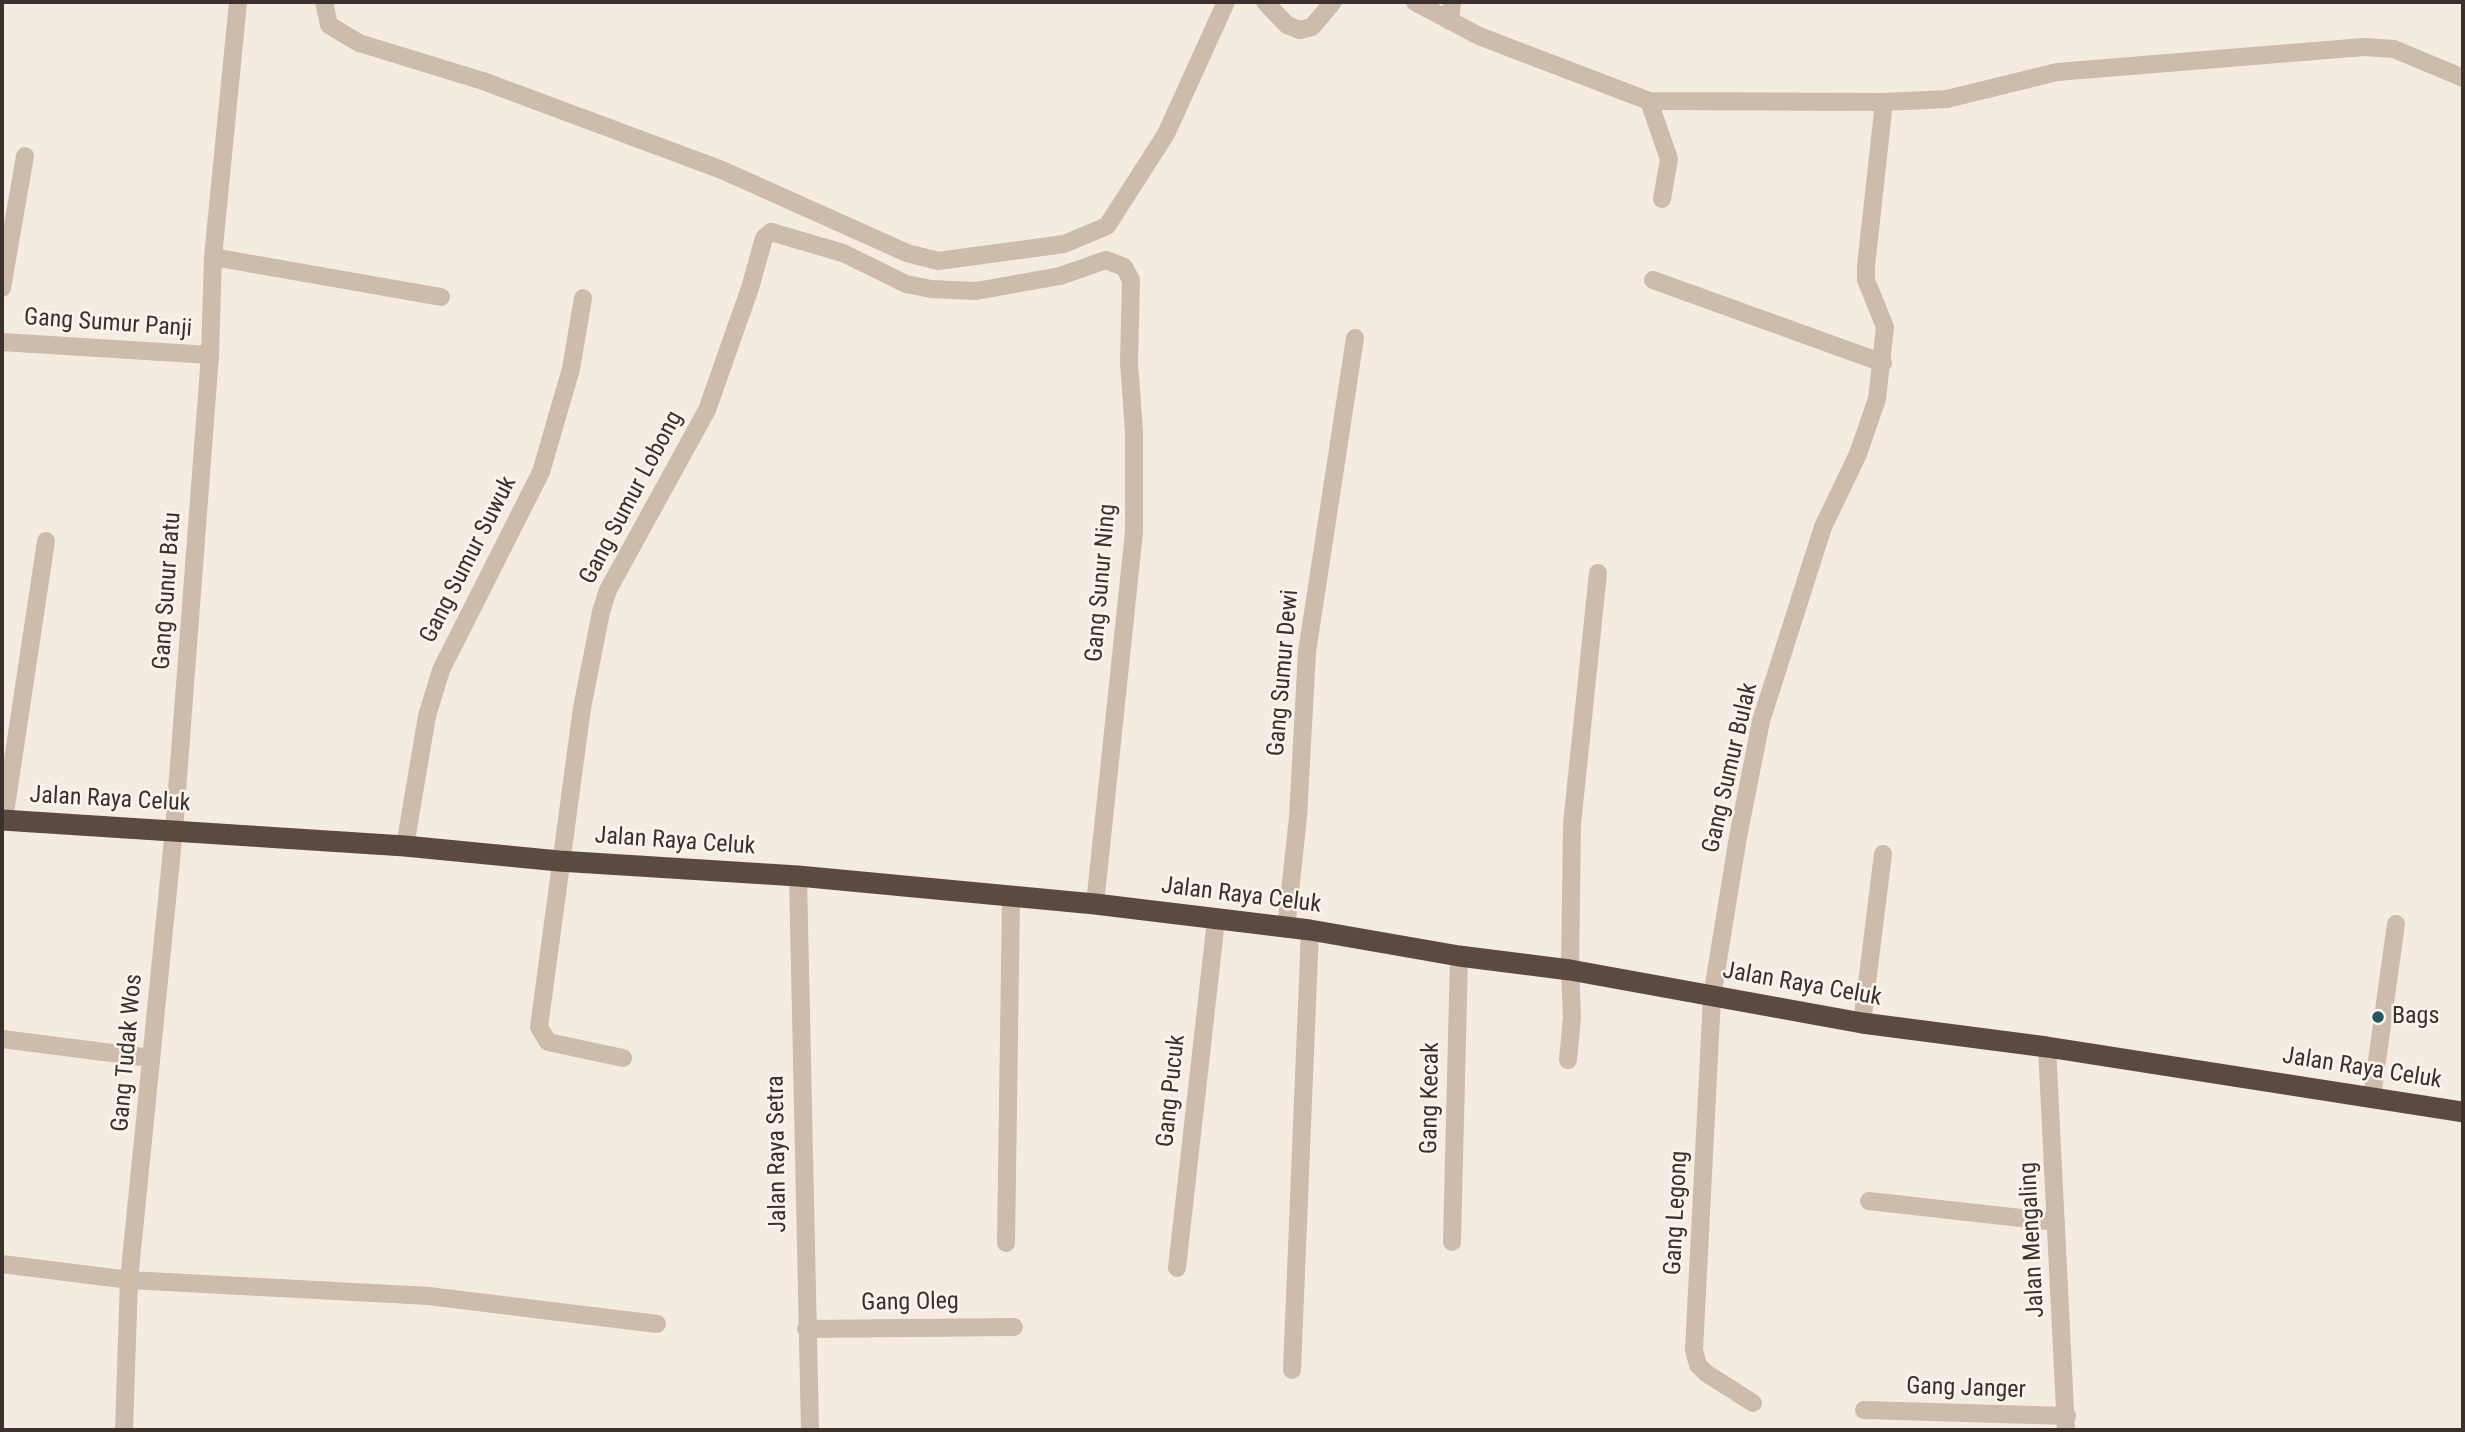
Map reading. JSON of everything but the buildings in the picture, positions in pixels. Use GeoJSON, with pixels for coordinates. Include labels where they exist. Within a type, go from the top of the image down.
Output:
{"type":"FeatureCollection","features":[{"type":"Feature","properties":{"kind":"highway","name":"Jalan Raya Celuk"},"geometry":{"type":"LineString","coordinates":[[3,820],[405,846],[559,861],[798,876],[1096,904],[1310,930],[1459,956],[1570,970],[1862,1023],[2047,1047],[2463,1112]]}},
{"type":"Feature","properties":{"kind":"street","name":"Gang Sunur Batu"},"geometry":{"type":"LineString","coordinates":[[174,830],[210,355],[214,257],[237,2]]}},
{"type":"Feature","properties":{"kind":"street"},"geometry":{"type":"LineString","coordinates":[[324,2],[329,25],[359,43],[483,81],[722,170],[907,253],[938,261],[1064,244],[1107,226],[1166,134],[1226,2]]}},
{"type":"Feature","properties":{"kind":"street"},"geometry":{"type":"LineString","coordinates":[[1265,2],[1287,25],[1300,30],[1312,27],[1333,2]]}},
{"type":"Feature","properties":{"kind":"street"},"geometry":{"type":"LineString","coordinates":[[1415,2],[1479,36],[1649,101],[1884,102],[1947,99],[2057,72],[2364,47],[2394,49],[2463,78]]}},
{"type":"Feature","properties":{"kind":"street"},"geometry":{"type":"LineString","coordinates":[[1450,21],[1452,2]]}},
{"type":"Feature","properties":{"kind":"street"},"geometry":{"type":"LineString","coordinates":[[1649,101],[1669,159],[1662,199]]}},
{"type":"Feature","properties":{"kind":"street","name":"Gang Sumur Bulak"},"geometry":{"type":"LineString","coordinates":[[1712,997],[1738,837],[1761,721],[1823,527],[1868,428],[1877,399],[1884,356],[1885,327],[1866,280],[1866,266],[1884,102]]}},
{"type":"Feature","properties":{"kind":"street"},"geometry":{"type":"LineString","coordinates":[[2,288],[25,156]]}},
{"type":"Feature","properties":{"kind":"street","name":"Gang Sunur Ning"},"geometry":{"type":"LineString","coordinates":[[760,248],[764,238],[771,232],[844,253],[906,284],[976,291],[1060,276],[1106,260],[1124,267],[1131,280],[1129,363],[1134,431],[1134,532],[1096,904]]}},
{"type":"Feature","properties":{"kind":"street","name":"Gang Sumur Lobong"},"geometry":{"type":"LineString","coordinates":[[623,1058],[548,1042],[539,1027],[559,861],[600,612],[608,590],[707,410],[750,288],[760,248]]}},
{"type":"Feature","properties":{"kind":"street"},"geometry":{"type":"LineString","coordinates":[[214,257],[441,297]]}},
{"type":"Feature","properties":{"kind":"street"},"geometry":{"type":"LineString","coordinates":[[1653,279],[1884,356]]}},
{"type":"Feature","properties":{"kind":"street","name":"Gang Sumur Suwuk"},"geometry":{"type":"LineString","coordinates":[[405,846],[427,716],[441,670],[541,472],[571,369],[583,298]]}},
{"type":"Feature","properties":{"kind":"street","name":"Gang Sumur Dewi"},"geometry":{"type":"LineString","coordinates":[[1286,929],[1298,817],[1307,652],[1355,338]]}},
{"type":"Feature","properties":{"kind":"street","name":"Gang Sumur Panji"},"geometry":{"type":"LineString","coordinates":[[2,342],[210,355]]}},
{"type":"Feature","properties":{"kind":"street"},"geometry":{"type":"LineString","coordinates":[[3,820],[46,541]]}},
{"type":"Feature","properties":{"kind":"street"},"geometry":{"type":"LineString","coordinates":[[1567,1060],[1572,1017],[1572,824],[1598,573]]}},
{"type":"Feature","properties":{"kind":"street","name":"Gang Tudak Wos"},"geometry":{"type":"LineString","coordinates":[[124,1430],[129,1280],[174,830]]}},
{"type":"Feature","properties":{"kind":"street"},"geometry":{"type":"LineString","coordinates":[[1862,1023],[1883,854]]}},
{"type":"Feature","properties":{"kind":"street","name":"Jalan Raya Setra"},"geometry":{"type":"LineString","coordinates":[[798,876],[810,1430]]}},
{"type":"Feature","properties":{"kind":"street"},"geometry":{"type":"LineString","coordinates":[[1006,1243],[1011,897]]}},
{"type":"Feature","properties":{"kind":"street","name":"Gang Pucuk"},"geometry":{"type":"LineString","coordinates":[[1177,1268],[1216,920]]}},
{"type":"Feature","properties":{"kind":"street"},"geometry":{"type":"LineString","coordinates":[[2372,1097],[2396,924]]}},
{"type":"Feature","properties":{"kind":"street"},"geometry":{"type":"LineString","coordinates":[[1292,1370],[1310,930]]}},
{"type":"Feature","properties":{"kind":"street","name":"Gang Kecak"},"geometry":{"type":"LineString","coordinates":[[1452,1242],[1459,956]]}},
{"type":"Feature","properties":{"kind":"street","name":"Gang Legong"},"geometry":{"type":"LineString","coordinates":[[1712,997],[1694,1350],[1698,1365],[1706,1373],[1753,1403]]}},
{"type":"Feature","properties":{"kind":"street"},"geometry":{"type":"LineString","coordinates":[[2,1039],[151,1058]]}},
{"type":"Feature","properties":{"kind":"street","name":"Jalan Mengaling"},"geometry":{"type":"LineString","coordinates":[[2047,1047],[2066,1423]]}},
{"type":"Feature","properties":{"kind":"street"},"geometry":{"type":"LineString","coordinates":[[1869,1202],[2056,1222]]}},
{"type":"Feature","properties":{"kind":"street"},"geometry":{"type":"LineString","coordinates":[[2,1264],[129,1280],[429,1296],[657,1324]]}},
{"type":"Feature","properties":{"kind":"street","name":"Gang Oleg"},"geometry":{"type":"LineString","coordinates":[[806,1329],[1014,1326]]}},
{"type":"Feature","properties":{"kind":"street","name":"Gang Janger"},"geometry":{"type":"LineString","coordinates":[[1864,1410],[2066,1423]]}},
{"type":"Feature","properties":{"kind":"place","name":"Bags"},"geometry":{"type":"Point","coordinates":[2378,1017]}}]}
